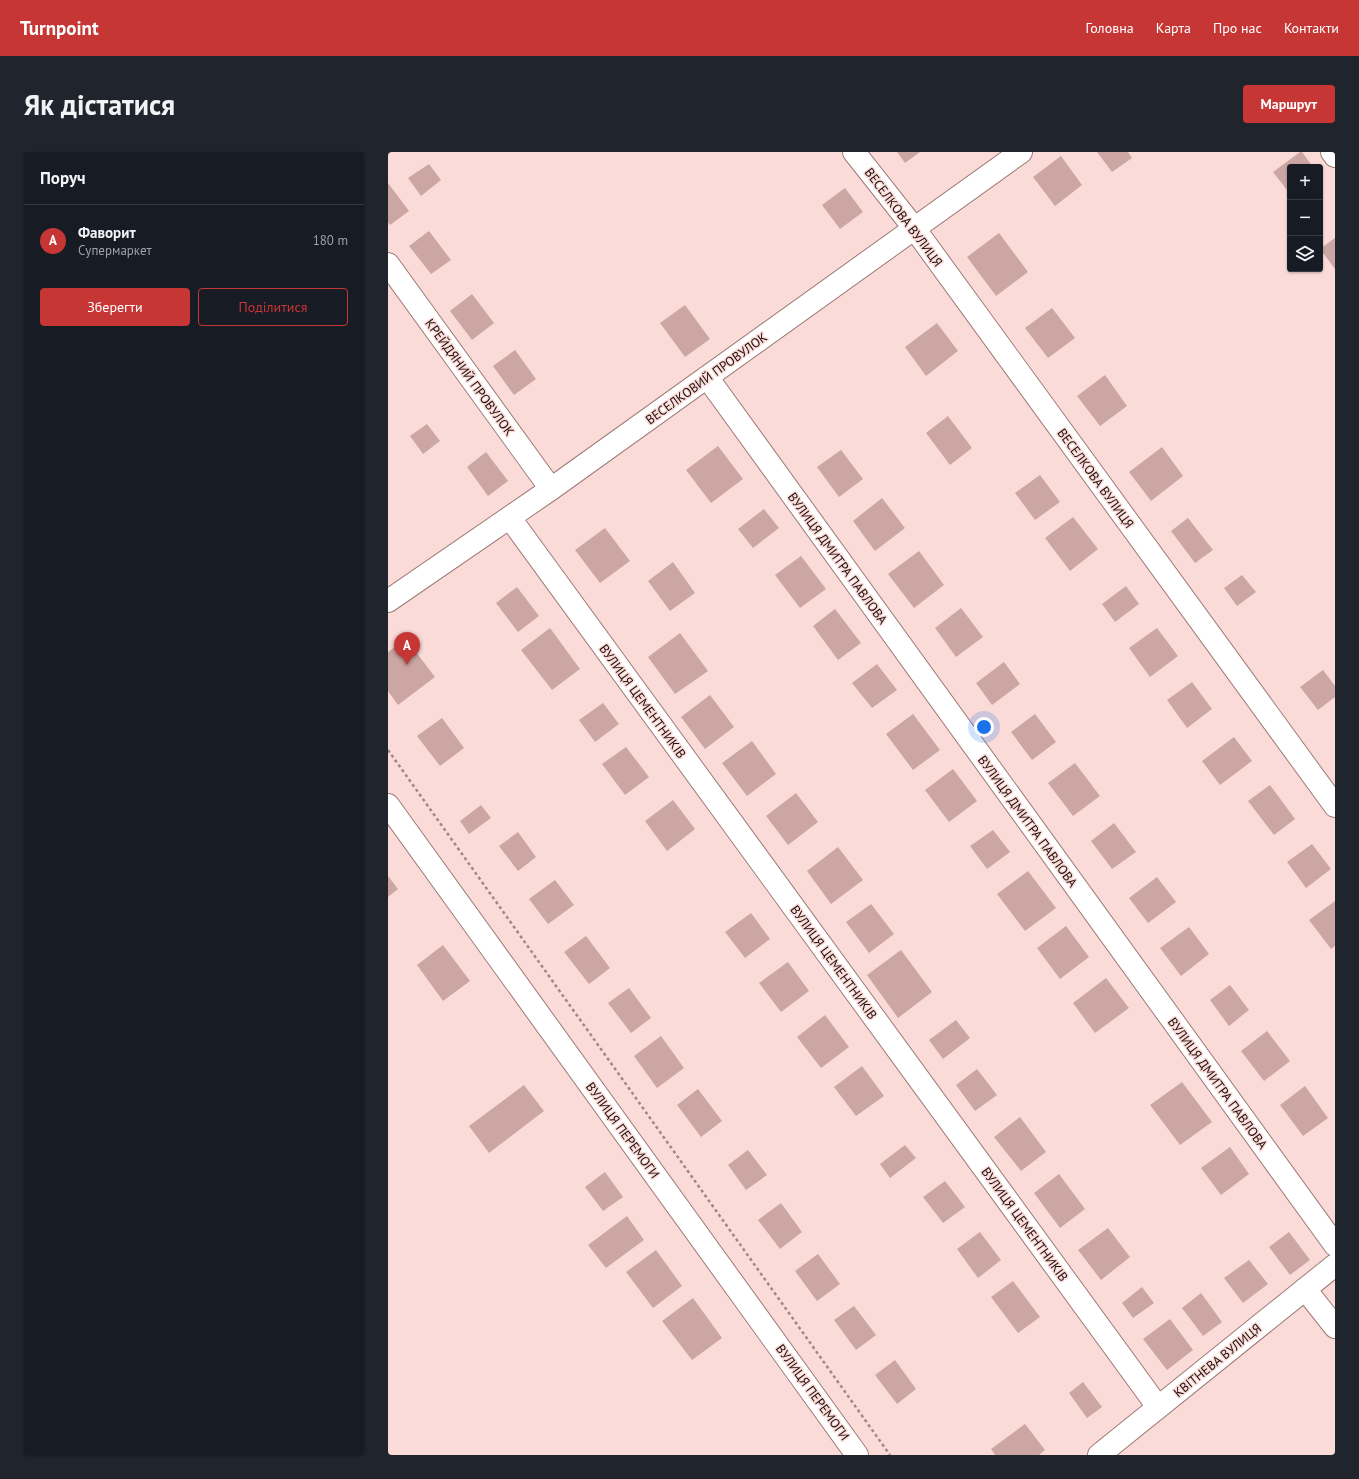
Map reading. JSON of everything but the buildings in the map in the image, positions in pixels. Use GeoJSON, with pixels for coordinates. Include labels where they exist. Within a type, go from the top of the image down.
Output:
{"type":"FeatureCollection","features":[{"type":"Feature","properties":{"kind":"street","name":"ВЕСЕЛКОВА ВУЛИЦЯ"},"geometry":{"type":"LineString","coordinates":[[854,152],[914,228],[1335,806]]}},
{"type":"Feature","properties":{"kind":"street","name":"ВЕСЕЛКОВИЙ ПРОВУЛОК"},"geometry":{"type":"LineString","coordinates":[[388,601],[552,489],[1021,152]]}},
{"type":"Feature","properties":{"kind":"street"},"geometry":{"type":"LineString","coordinates":[[1332,152],[1335,156]]}},
{"type":"Feature","properties":{"kind":"street","name":"КРЕЙДЯНИЙ ПРОВУЛОК"},"geometry":{"type":"LineString","coordinates":[[388,264],[552,489]]}},
{"type":"Feature","properties":{"kind":"street","name":"ВУЛИЦЯ ДМИТРА ПАВЛОВА"},"geometry":{"type":"LineString","coordinates":[[707,377],[1335,1245]]}},
{"type":"Feature","properties":{"kind":"street","name":"ВУЛИЦЯ ЦЕМЕНТНИКІВ"},"geometry":{"type":"LineString","coordinates":[[510,518],[1158,1407]]}},
{"type":"Feature","properties":{"kind":"street","name":"ВУЛИЦЯ ПЕРЕМОГИ"},"geometry":{"type":"LineString","coordinates":[[388,805],[858,1455]]}},
{"type":"Feature","properties":{"kind":"street","name":"КВІТНЕВА ВУЛИЦЯ"},"geometry":{"type":"LineString","coordinates":[[1098,1455],[1335,1265]]}},
{"type":"Feature","properties":{"kind":"street"},"geometry":{"type":"LineString","coordinates":[[1306,1289],[1335,1327]]}},
{"type":"Feature","properties":{"kind":"path"},"geometry":{"type":"LineString","coordinates":[[388,750],[890,1455]]}},
{"type":"Feature","properties":{"kind":"place","name":"Фаворит"},"geometry":{"type":"Point","coordinates":[407,665]}}]}
